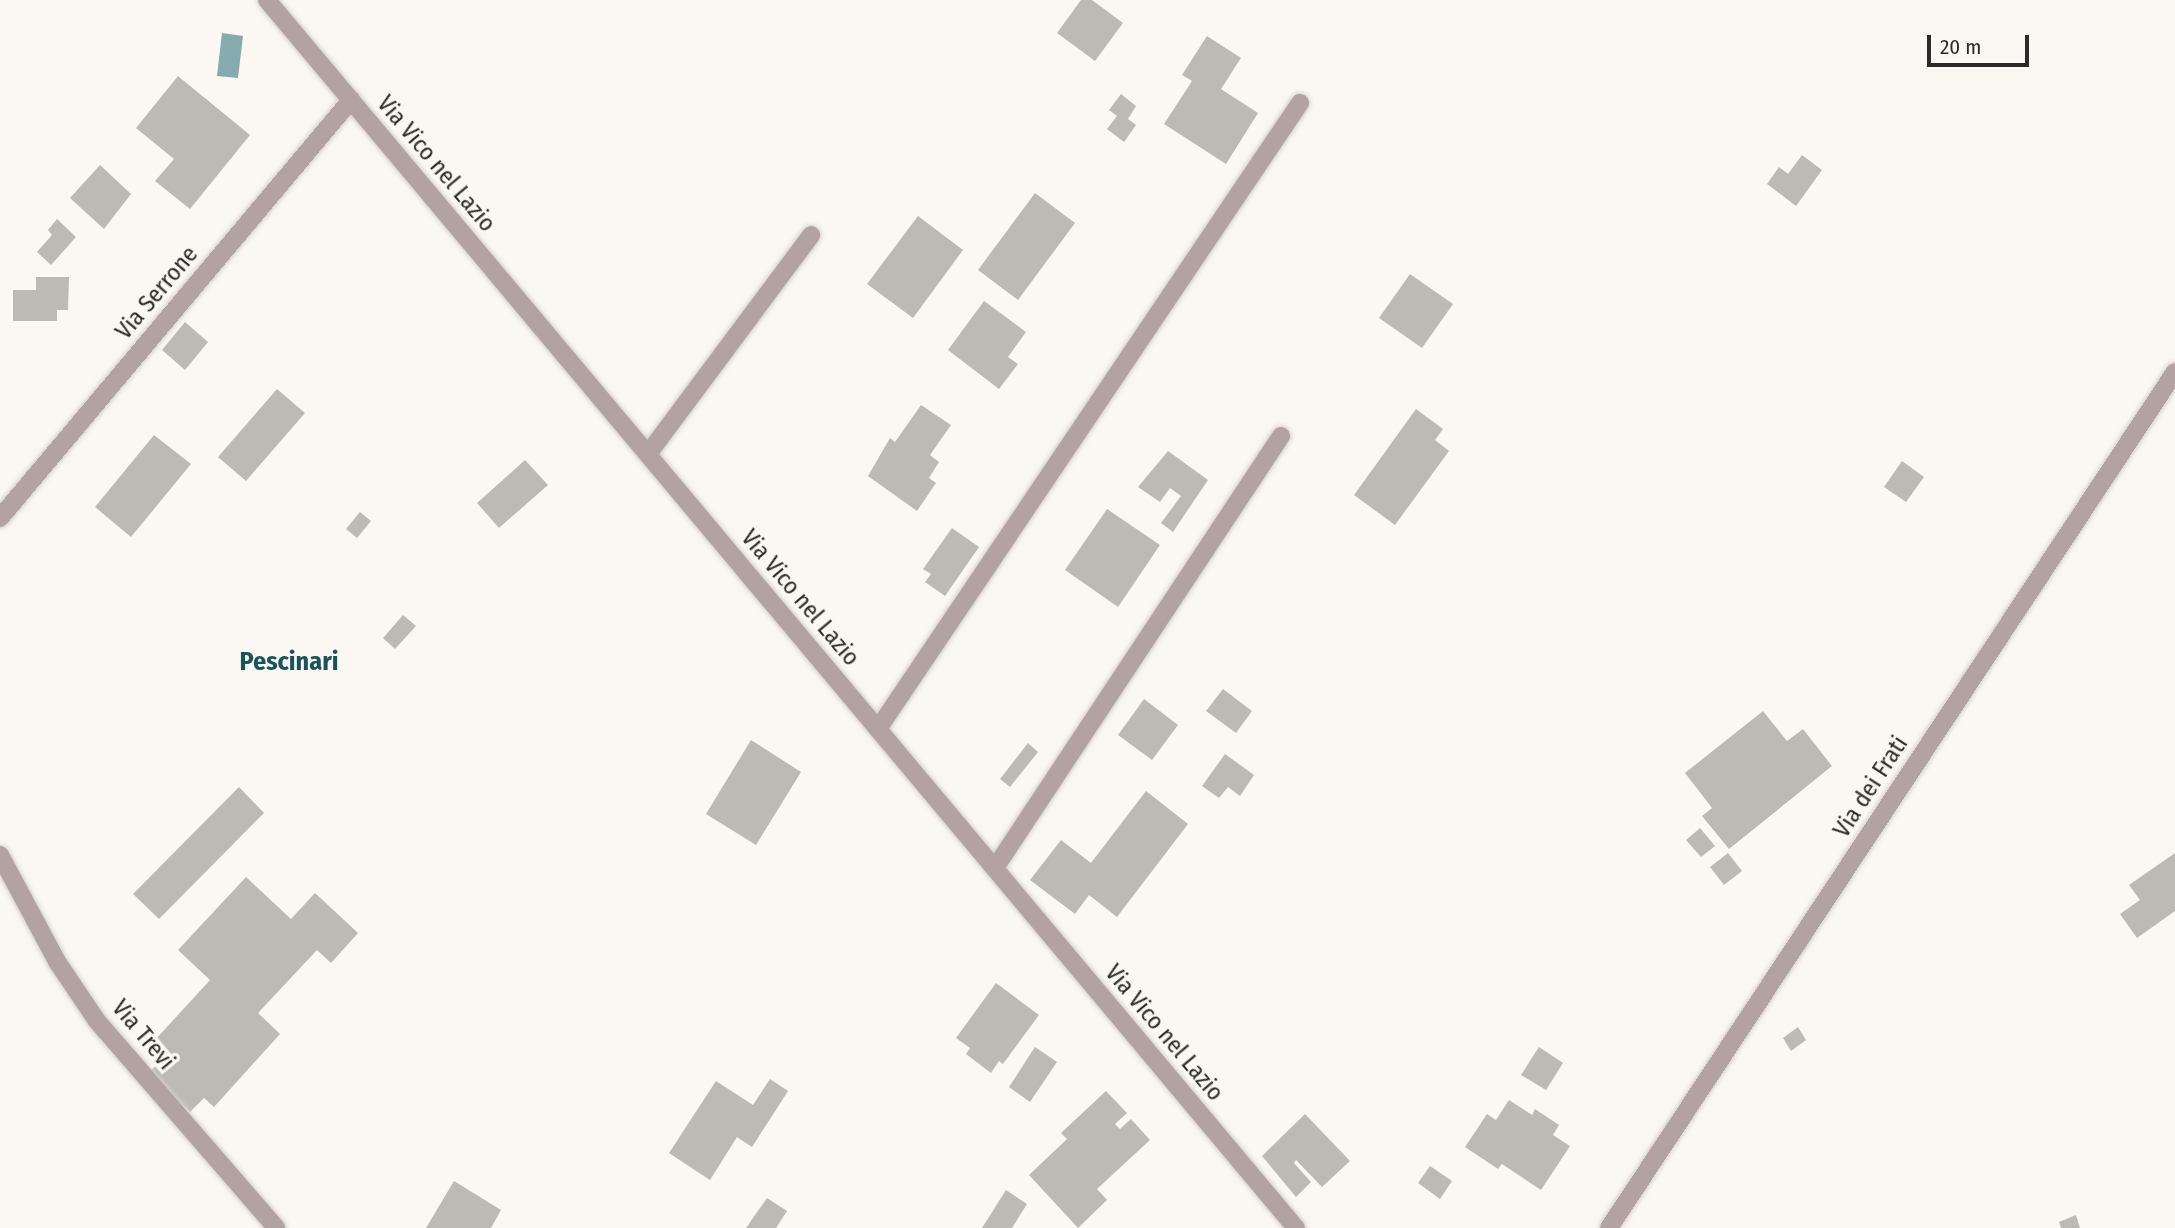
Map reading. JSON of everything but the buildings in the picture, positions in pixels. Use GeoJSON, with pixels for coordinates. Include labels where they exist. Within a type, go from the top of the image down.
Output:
{"type":"FeatureCollection","features":[{"type":"Feature","properties":{"kind":"street","name":"Via Vico nel Lazio"},"geometry":{"type":"LineString","coordinates":[[267,0],[1296,1228]]}},
{"type":"Feature","properties":{"kind":"street","name":"Via Serrone"},"geometry":{"type":"LineString","coordinates":[[0,518],[351,100]]}},
{"type":"Feature","properties":{"kind":"street"},"geometry":{"type":"LineString","coordinates":[[878,729],[1300,103]]}},
{"type":"Feature","properties":{"kind":"street"},"geometry":{"type":"LineString","coordinates":[[648,454],[811,234]]}},
{"type":"Feature","properties":{"kind":"street","name":"Via dei Frati"},"geometry":{"type":"LineString","coordinates":[[1609,1228],[2175,372]]}},
{"type":"Feature","properties":{"kind":"street"},"geometry":{"type":"LineString","coordinates":[[995,868],[1281,436]]}},
{"type":"Feature","properties":{"kind":"street","name":"Via Trevi"},"geometry":{"type":"LineString","coordinates":[[0,855],[58,962],[97,1021],[275,1228]]}},
{"type":"Feature","properties":{"kind":"water"},"geometry":{"type":"Polygon","coordinates":[[[222,33],[243,36],[238,78],[217,76],[222,33]]]}},
{"type":"Feature","properties":{"kind":"district","name":"Pescinari"},"geometry":{"type":"Point","coordinates":[289,662]}}]}
